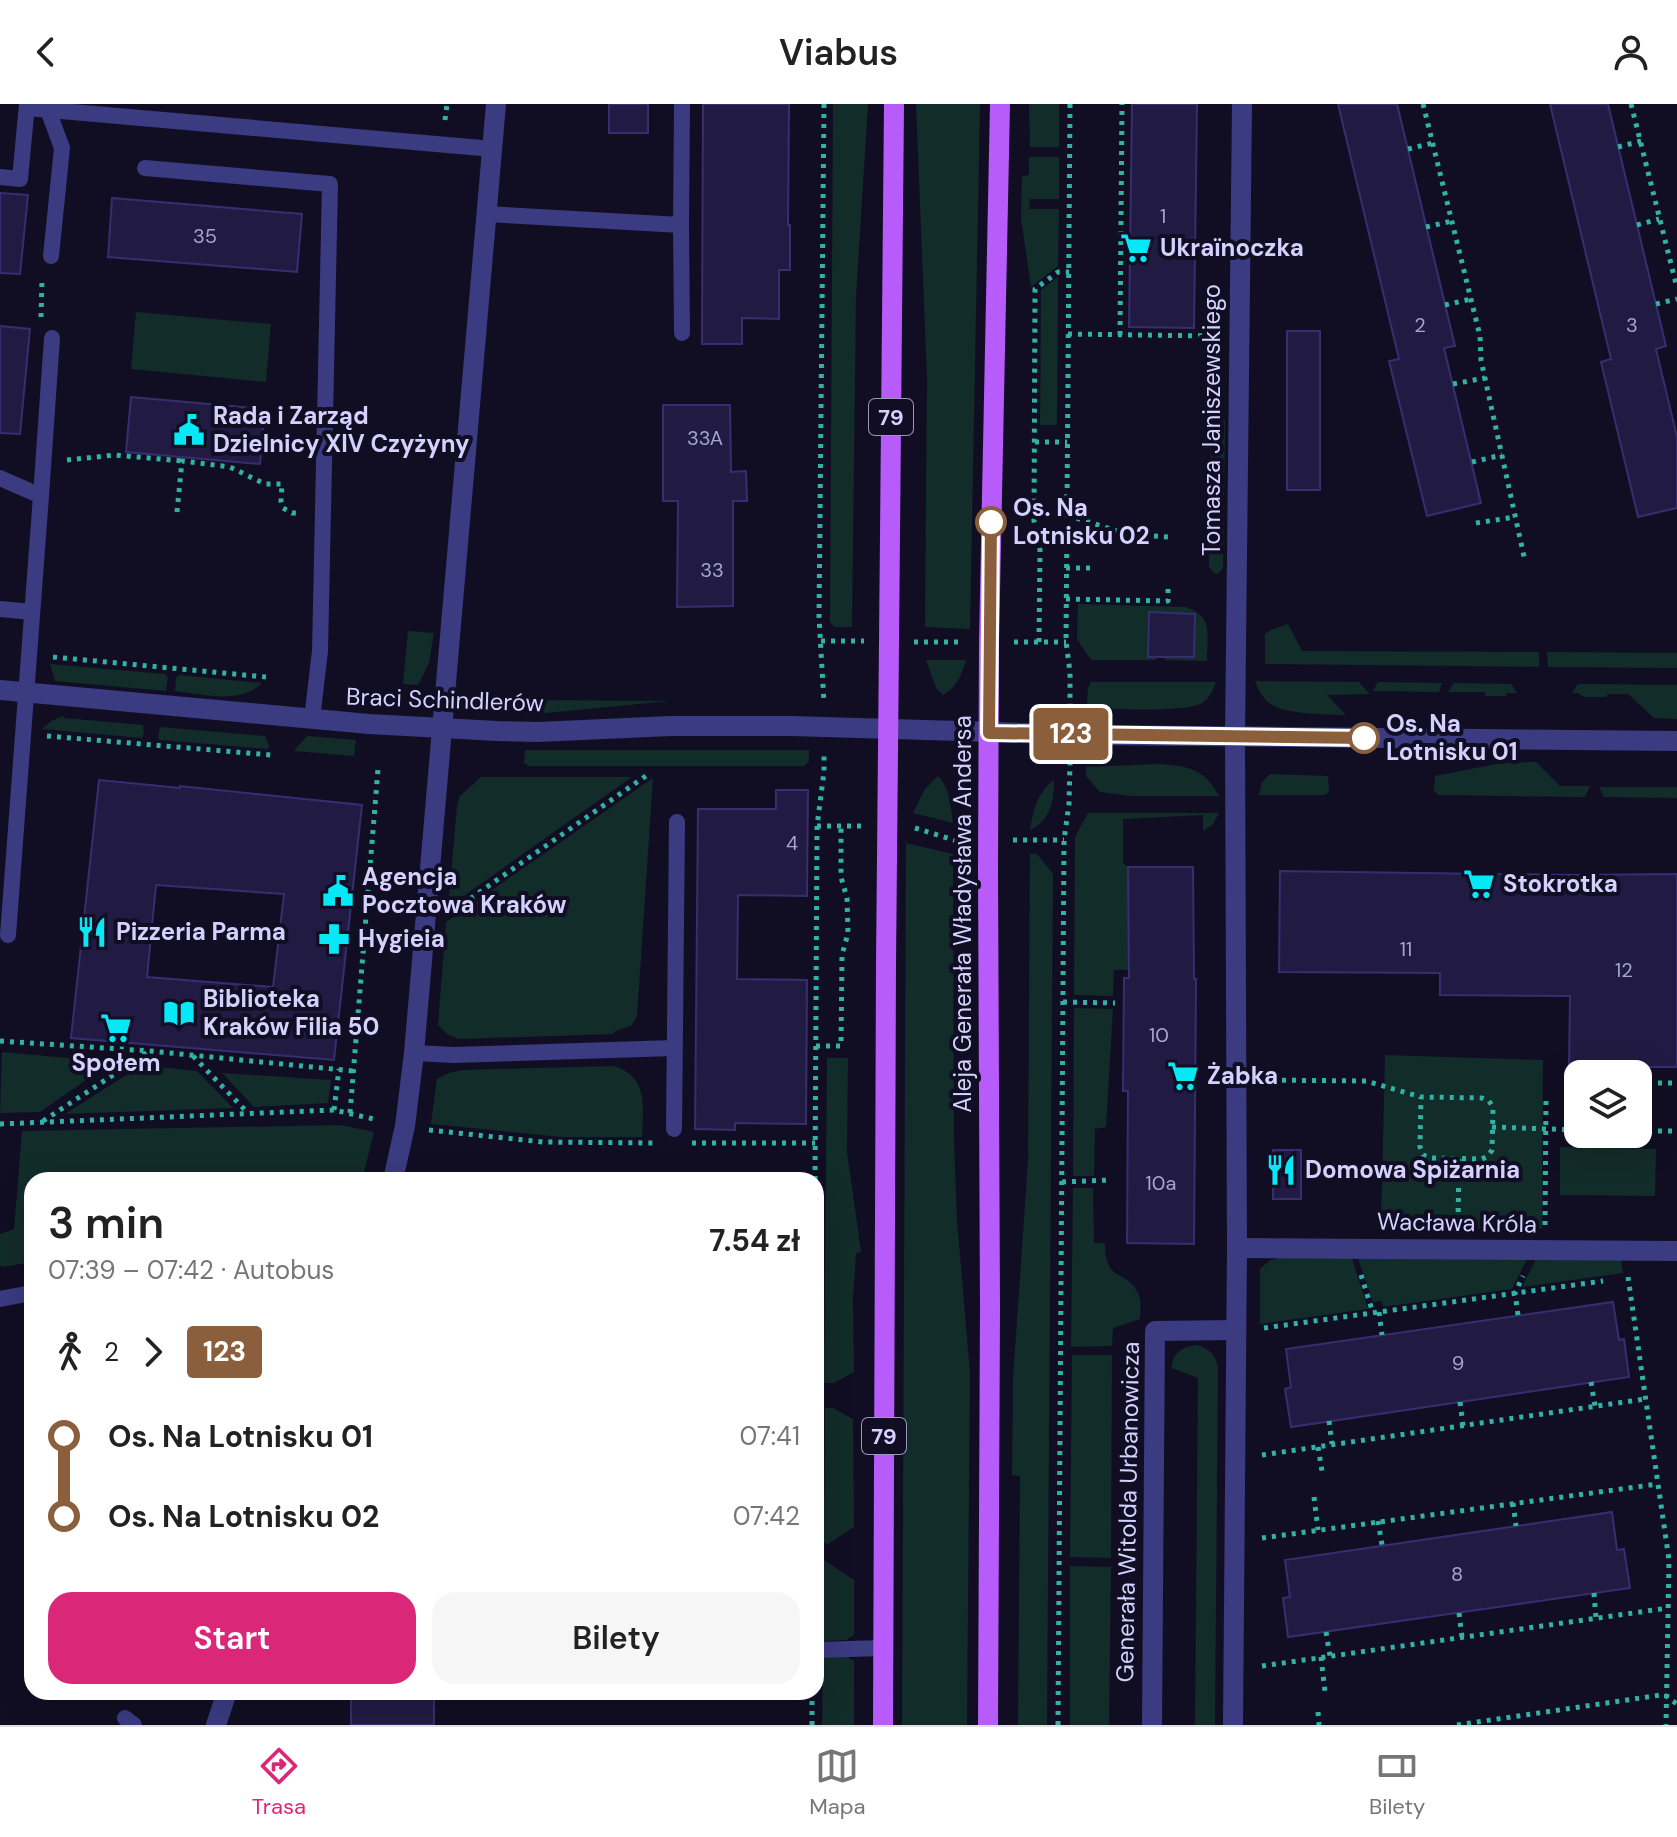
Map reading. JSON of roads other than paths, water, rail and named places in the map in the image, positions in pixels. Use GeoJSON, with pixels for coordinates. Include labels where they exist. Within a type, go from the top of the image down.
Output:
{"type":"FeatureCollection","features":[{"type":"Feature","properties":{"kind":"main road","name":"79"},"geometry":{"type":"LineString","coordinates":[[883,1725],[894,104]]}},
{"type":"Feature","properties":{"kind":"main road","name":"Aleja Generała Władysława Andersa"},"geometry":{"type":"LineString","coordinates":[[988,1725],[989,733],[1000,104]]}},
{"type":"Feature","properties":{"kind":"street"},"geometry":{"type":"LineString","coordinates":[[395,1172],[405,1126],[414,1053],[496,104]]}},
{"type":"Feature","properties":{"kind":"street","name":"Tomasza Janiszewskiego"},"geometry":{"type":"LineString","coordinates":[[1235,737],[1242,104]]}},
{"type":"Feature","properties":{"kind":"street","name":"Braci Schindlerów"},"geometry":{"type":"LineString","coordinates":[[0,690],[312,719],[441,729],[538,732],[670,726],[791,726],[989,733],[1677,741]]}},
{"type":"Feature","properties":{"kind":"street"},"geometry":{"type":"LineString","coordinates":[[1233,1725],[1237,1248],[1235,737]]}},
{"type":"Feature","properties":{"kind":"street","name":"Wacława Króla"},"geometry":{"type":"LineString","coordinates":[[1237,1248],[1677,1251]]}},
{"type":"Feature","properties":{"kind":"street","name":"Generała Witolda Urbanowicza"},"geometry":{"type":"LineString","coordinates":[[1152,1725],[1155,1331],[1236,1330]]}},
{"type":"Feature","properties":{"kind":"street"},"geometry":{"type":"LineString","coordinates":[[216,1725],[224,1700]]}},
{"type":"Feature","properties":{"kind":"lane"},"geometry":{"type":"LineString","coordinates":[[682,104],[682,333]]}},
{"type":"Feature","properties":{"kind":"lane"},"geometry":{"type":"LineString","coordinates":[[0,177],[20,179],[27,106],[493,149]]}},
{"type":"Feature","properties":{"kind":"lane"},"geometry":{"type":"LineString","coordinates":[[48,110],[62,148],[51,256]]}},
{"type":"Feature","properties":{"kind":"lane"},"geometry":{"type":"LineString","coordinates":[[145,168],[330,184],[320,651],[312,719]]}},
{"type":"Feature","properties":{"kind":"lane"},"geometry":{"type":"LineString","coordinates":[[487,214],[681,225]]}},
{"type":"Feature","properties":{"kind":"lane"},"geometry":{"type":"LineString","coordinates":[[8,935],[52,338]]}},
{"type":"Feature","properties":{"kind":"lane"},"geometry":{"type":"LineString","coordinates":[[0,478],[41,496]]}},
{"type":"Feature","properties":{"kind":"lane"},"geometry":{"type":"LineString","coordinates":[[0,609],[32,612]]}},
{"type":"Feature","properties":{"kind":"lane"},"geometry":{"type":"LineString","coordinates":[[676,1136],[677,822]]}},
{"type":"Feature","properties":{"kind":"lane"},"geometry":{"type":"LineString","coordinates":[[414,1053],[454,1055],[674,1048]]}},
{"type":"Feature","properties":{"kind":"lane"},"geometry":{"type":"LineString","coordinates":[[0,1299],[24,1294]]}},
{"type":"Feature","properties":{"kind":"lane"},"geometry":{"type":"LineString","coordinates":[[824,1650],[883,1648]]}},
{"type":"Feature","properties":{"kind":"place","name":"Ukraïnoczka"},"geometry":{"type":"Point","coordinates":[1136,248]}},
{"type":"Feature","properties":{"kind":"place","name":"Rada i Zarząd Dzielnicy XIV Czyżyny"},"geometry":{"type":"Point","coordinates":[189,430]}},
{"type":"Feature","properties":{"kind":"place","name":"Os. Na Lotnisku 02"},"geometry":{"type":"Point","coordinates":[991,522]}},
{"type":"Feature","properties":{"kind":"place","name":"Os. Na Lotnisku 01"},"geometry":{"type":"Point","coordinates":[1364,738]}},
{"type":"Feature","properties":{"kind":"place","name":"Stokrotka"},"geometry":{"type":"Point","coordinates":[1479,884]}},
{"type":"Feature","properties":{"kind":"place","name":"Agencja Pocztowa Kraków"},"geometry":{"type":"Point","coordinates":[338,891]}},
{"type":"Feature","properties":{"kind":"place","name":"Pizzeria Parma"},"geometry":{"type":"Point","coordinates":[92,932]}},
{"type":"Feature","properties":{"kind":"place","name":"Hygieia"},"geometry":{"type":"Point","coordinates":[334,939]}},
{"type":"Feature","properties":{"kind":"place","name":"Biblioteka Kraków Filia 50"},"geometry":{"type":"Point","coordinates":[179,1013]}},
{"type":"Feature","properties":{"kind":"place","name":"Społem"},"geometry":{"type":"Point","coordinates":[116,1028]}},
{"type":"Feature","properties":{"kind":"place","name":"Żabka"},"geometry":{"type":"Point","coordinates":[1183,1076]}},
{"type":"Feature","properties":{"kind":"place","name":"Domowa Spiżarnia"},"geometry":{"type":"Point","coordinates":[1281,1170]}}]}
